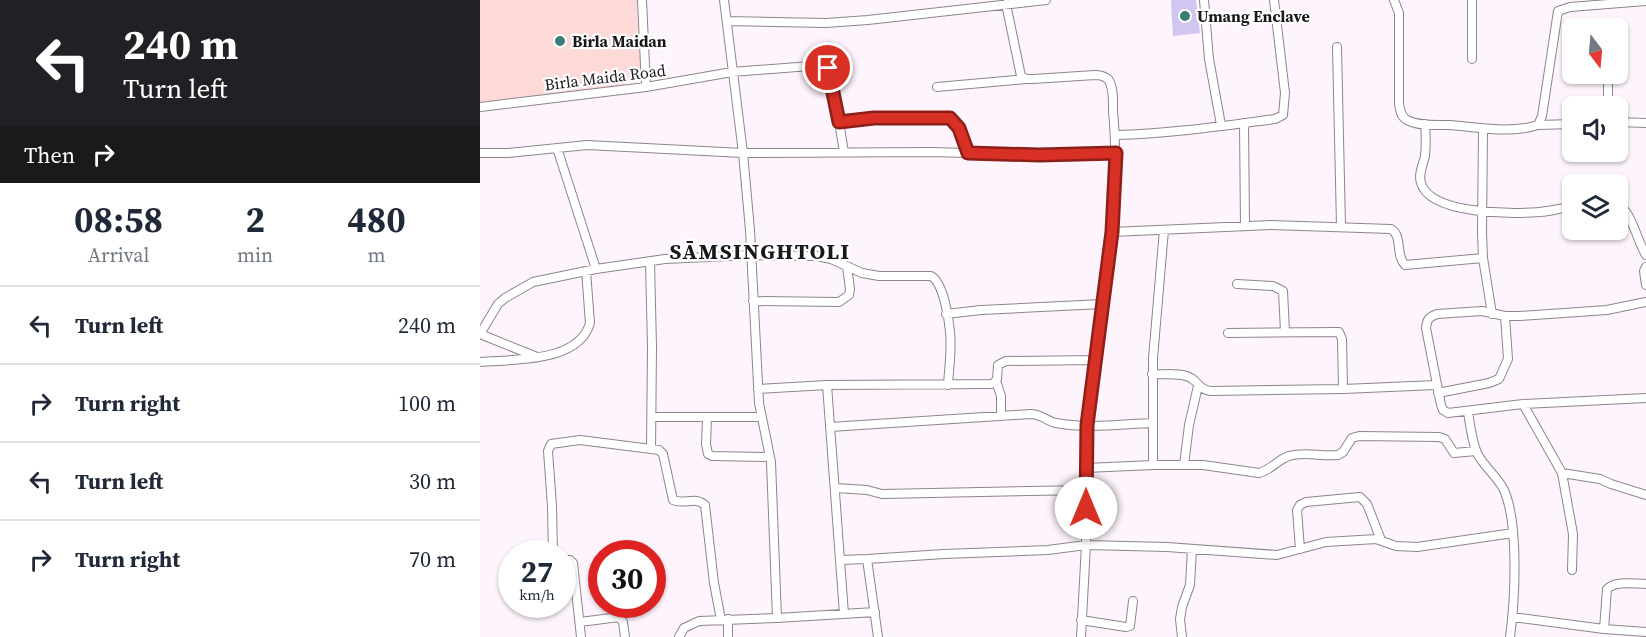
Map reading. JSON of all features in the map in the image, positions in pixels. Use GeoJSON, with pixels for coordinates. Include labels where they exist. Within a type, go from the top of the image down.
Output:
{"type":"FeatureCollection","features":[{"type":"Feature","properties":{"kind":"street"},"geometry":{"type":"LineString","coordinates":[[642,0],[646,87]]}},
{"type":"Feature","properties":{"kind":"street"},"geometry":{"type":"LineString","coordinates":[[724,0],[743,153],[758,388],[770,457],[777,618]]}},
{"type":"Feature","properties":{"kind":"street"},"geometry":{"type":"LineString","coordinates":[[727,21],[837,22],[1046,0]]}},
{"type":"Feature","properties":{"kind":"street"},"geometry":{"type":"LineString","coordinates":[[1204,0],[1209,59],[1221,125]]}},
{"type":"Feature","properties":{"kind":"street"},"geometry":{"type":"LineString","coordinates":[[1116,135],[1149,135],[1275,119],[1283,115],[1285,93],[1274,0]]}},
{"type":"Feature","properties":{"kind":"street"},"geometry":{"type":"LineString","coordinates":[[1394,0],[1399,13],[1401,113],[1408,121],[1483,129],[1562,124]]}},
{"type":"Feature","properties":{"kind":"street"},"geometry":{"type":"LineString","coordinates":[[1472,0],[1472,59]]}},
{"type":"Feature","properties":{"kind":"street"},"geometry":{"type":"LineString","coordinates":[[1538,125],[1542,116],[1558,11],[1563,8],[1600,2],[1646,1]]}},
{"type":"Feature","properties":{"kind":"street"},"geometry":{"type":"LineString","coordinates":[[1006,4],[1019,69],[1021,76],[1026,79]]}},
{"type":"Feature","properties":{"kind":"street"},"geometry":{"type":"LineString","coordinates":[[1337,47],[1341,226]]}},
{"type":"Feature","properties":{"kind":"street","name":"Birla Maida Road"},"geometry":{"type":"LineString","coordinates":[[480,107],[646,87],[732,72],[823,65],[831,74],[839,122]]}},
{"type":"Feature","properties":{"kind":"street"},"geometry":{"type":"LineString","coordinates":[[937,87],[1095,75],[1109,80],[1112,88],[1116,135],[1112,232],[1087,425],[1086,545],[1081,637]]}},
{"type":"Feature","properties":{"kind":"street"},"geometry":{"type":"LineString","coordinates":[[844,152],[839,122],[874,118],[950,118],[959,128],[968,153]]}},
{"type":"Feature","properties":{"kind":"street"},"geometry":{"type":"LineString","coordinates":[[1628,122],[1646,123]]}},
{"type":"Feature","properties":{"kind":"street"},"geometry":{"type":"LineString","coordinates":[[1244,123],[1245,226]]}},
{"type":"Feature","properties":{"kind":"street"},"geometry":{"type":"LineString","coordinates":[[1425,124],[1424,157],[1420,171],[1421,183],[1426,192],[1436,200],[1451,206],[1483,211],[1540,212],[1562,209]]}},
{"type":"Feature","properties":{"kind":"street"},"geometry":{"type":"LineString","coordinates":[[1483,129],[1484,258],[1492,314]]}},
{"type":"Feature","properties":{"kind":"street"},"geometry":{"type":"LineString","coordinates":[[480,153],[508,153],[587,146],[743,153],[1039,155],[1116,153]]}},
{"type":"Feature","properties":{"kind":"street"},"geometry":{"type":"LineString","coordinates":[[557,148],[596,269]]}},
{"type":"Feature","properties":{"kind":"street"},"geometry":{"type":"LineString","coordinates":[[1628,214],[1635,236],[1646,255]]}},
{"type":"Feature","properties":{"kind":"street"},"geometry":{"type":"LineString","coordinates":[[1112,232],[1302,224],[1341,226],[1394,231],[1400,257],[1405,265],[1484,258]]}},
{"type":"Feature","properties":{"kind":"street"},"geometry":{"type":"LineString","coordinates":[[1154,465],[1152,374],[1164,230]]}},
{"type":"Feature","properties":{"kind":"street"},"geometry":{"type":"LineString","coordinates":[[537,357],[480,334],[498,304],[533,282],[596,269],[665,259],[751,255],[817,256],[831,259],[862,273],[879,276],[931,276],[936,278],[940,285],[951,340],[948,385]]}},
{"type":"Feature","properties":{"kind":"street"},"geometry":{"type":"LineString","coordinates":[[650,262],[651,449]]}},
{"type":"Feature","properties":{"kind":"street"},"geometry":{"type":"LineString","coordinates":[[753,301],[839,302],[849,296],[848,267]]}},
{"type":"Feature","properties":{"kind":"street"},"geometry":{"type":"LineString","coordinates":[[1646,267],[1646,285]]}},
{"type":"Feature","properties":{"kind":"street"},"geometry":{"type":"LineString","coordinates":[[480,362],[537,357],[569,349],[578,343],[588,330],[586,271]]}},
{"type":"Feature","properties":{"kind":"street"},"geometry":{"type":"LineString","coordinates":[[1237,284],[1273,286],[1283,291],[1285,332]]}},
{"type":"Feature","properties":{"kind":"street"},"geometry":{"type":"LineString","coordinates":[[1646,302],[1607,310],[1505,316],[1472,311],[1437,314],[1426,320],[1437,389],[1441,405],[1448,413],[1523,404],[1646,398]]}},
{"type":"Feature","properties":{"kind":"street"},"geometry":{"type":"LineString","coordinates":[[946,314],[992,309],[1102,304]]}},
{"type":"Feature","properties":{"kind":"street"},"geometry":{"type":"LineString","coordinates":[[1152,374],[1186,376],[1204,390],[1217,391],[1437,389],[1489,383],[1499,379],[1508,359],[1505,316]]}},
{"type":"Feature","properties":{"kind":"street"},"geometry":{"type":"LineString","coordinates":[[1228,333],[1340,332],[1343,389]]}},
{"type":"Feature","properties":{"kind":"street"},"geometry":{"type":"LineString","coordinates":[[1001,416],[1001,396],[996,381],[998,365],[1006,362],[1095,360]]}},
{"type":"Feature","properties":{"kind":"street"},"geometry":{"type":"LineString","coordinates":[[758,388],[827,385],[991,384],[996,381]]}},
{"type":"Feature","properties":{"kind":"street"},"geometry":{"type":"LineString","coordinates":[[827,385],[844,614]]}},
{"type":"Feature","properties":{"kind":"street"},"geometry":{"type":"LineString","coordinates":[[1184,465],[1189,425],[1198,386]]}},
{"type":"Feature","properties":{"kind":"street"},"geometry":{"type":"LineString","coordinates":[[1523,404],[1562,473],[1573,534],[1572,570]]}},
{"type":"Feature","properties":{"kind":"street"},"geometry":{"type":"LineString","coordinates":[[1468,412],[1476,451],[1497,478],[1510,510],[1513,533],[1510,637]]}},
{"type":"Feature","properties":{"kind":"street"},"geometry":{"type":"LineString","coordinates":[[830,428],[1037,414],[1056,423],[1087,425],[1152,423]]}},
{"type":"Feature","properties":{"kind":"street"},"geometry":{"type":"LineString","coordinates":[[652,417],[762,417]]}},
{"type":"Feature","properties":{"kind":"street"},"geometry":{"type":"LineString","coordinates":[[707,418],[708,454],[712,456],[770,457]]}},
{"type":"Feature","properties":{"kind":"street"},"geometry":{"type":"LineString","coordinates":[[1086,468],[1184,465],[1220,467],[1259,473],[1291,455],[1338,455],[1343,452],[1352,438],[1359,436],[1439,437],[1448,442],[1454,453],[1476,451]]}},
{"type":"Feature","properties":{"kind":"street"},"geometry":{"type":"LineString","coordinates":[[553,540],[548,451],[551,444],[580,441],[659,450],[663,454],[673,500],[681,502],[697,500],[705,505],[714,583],[728,637]]}},
{"type":"Feature","properties":{"kind":"street"},"geometry":{"type":"LineString","coordinates":[[1562,473],[1600,479],[1646,495]]}},
{"type":"Feature","properties":{"kind":"street"},"geometry":{"type":"LineString","coordinates":[[835,488],[867,490],[882,494],[1086,490]]}},
{"type":"Feature","properties":{"kind":"street"},"geometry":{"type":"LineString","coordinates":[[1300,549],[1297,510],[1306,501],[1360,497],[1367,504],[1381,540]]}},
{"type":"Feature","properties":{"kind":"street"},"geometry":{"type":"LineString","coordinates":[[841,560],[1048,550],[1086,545],[1270,555],[1286,554],[1326,542],[1381,540],[1396,546],[1417,547],[1513,533]]}},
{"type":"Feature","properties":{"kind":"street"},"geometry":{"type":"LineString","coordinates":[[1182,637],[1180,619],[1190,585],[1192,549]]}},
{"type":"Feature","properties":{"kind":"street"},"geometry":{"type":"LineString","coordinates":[[867,559],[878,637]]}},
{"type":"Feature","properties":{"kind":"street"},"geometry":{"type":"LineString","coordinates":[[1604,629],[1607,589],[1617,584],[1646,584]]}},
{"type":"Feature","properties":{"kind":"street"},"geometry":{"type":"LineString","coordinates":[[576,588],[581,637]]}},
{"type":"Feature","properties":{"kind":"street"},"geometry":{"type":"LineString","coordinates":[[1081,620],[1130,626],[1133,601]]}},
{"type":"Feature","properties":{"kind":"street"},"geometry":{"type":"LineString","coordinates":[[679,637],[690,623],[724,619],[875,612]]}},
{"type":"Feature","properties":{"kind":"street"},"geometry":{"type":"LineString","coordinates":[[580,622],[619,616],[623,622],[625,637]]}},
{"type":"Feature","properties":{"kind":"street"},"geometry":{"type":"LineString","coordinates":[[1512,617],[1646,632]]}},
{"type":"Feature","properties":{"kind":"shaded area","name":"Birla Maidan"},"geometry":{"type":"Polygon","coordinates":[[[480,0],[637,0],[641,74],[621,86],[480,103],[480,0]]]}},
{"type":"Feature","properties":{"kind":"building","name":"Umang Enclave"},"geometry":{"type":"Polygon","coordinates":[[[1171,0],[1196,0],[1200,33],[1173,36],[1171,0]]]}},
{"type":"Feature","properties":{"kind":"place","name":"Umang Enclave"},"geometry":{"type":"Point","coordinates":[1185,16]}},
{"type":"Feature","properties":{"kind":"place","name":"Birla Maidan"},"geometry":{"type":"Point","coordinates":[560,41]}},
{"type":"Feature","properties":{"kind":"district","name":"SĀMSINGHTOLI"},"geometry":{"type":"Point","coordinates":[760,251]}},
{"type":"Feature","properties":{"kind":"route"},"geometry":{"type":"LineString","coordinates":[[828,68],[839,122],[874,118],[944,117],[950,118],[959,128],[968,153],[1039,155],[1116,153],[1112,232],[1087,425],[1086,508]]}}]}
